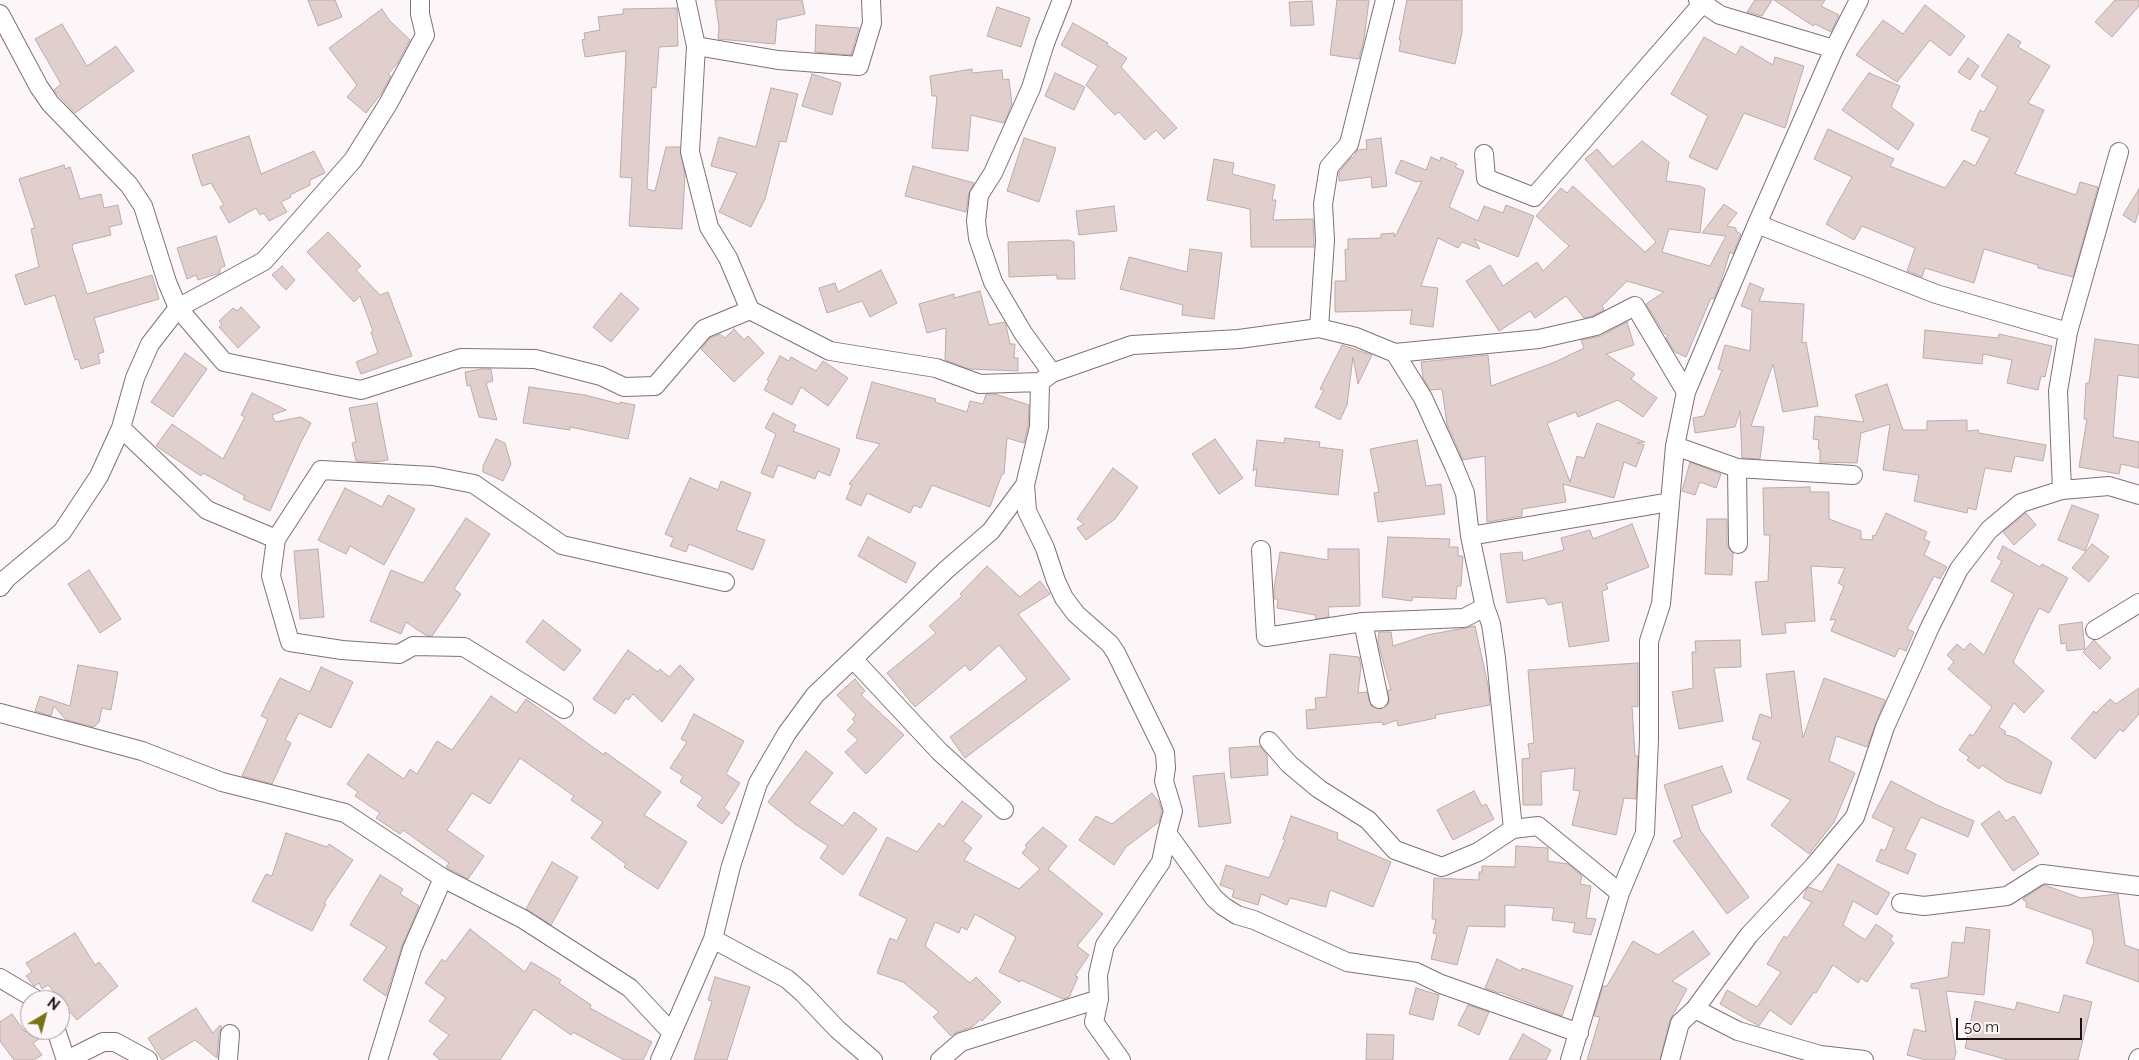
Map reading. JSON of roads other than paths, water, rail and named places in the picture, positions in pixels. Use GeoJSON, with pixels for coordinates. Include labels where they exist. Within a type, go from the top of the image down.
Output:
{"type":"FeatureCollection","features":[{"type":"Feature","properties":{"kind":"street"},"geometry":{"type":"LineString","coordinates":[[0,587],[7,578],[62,532],[99,476],[121,428],[135,378],[150,344],[178,308],[264,261],[353,160],[388,104],[425,35],[420,14],[420,0]]}},
{"type":"Feature","properties":{"kind":"street"},"geometry":{"type":"LineString","coordinates":[[686,0],[696,46],[690,152],[709,227],[728,258],[750,310],[830,352],[936,368],[980,384],[1046,378],[1132,346],[1239,339],[1319,328],[1356,337],[1395,353],[1539,339],[1596,326],[1635,306],[1686,392]]}},
{"type":"Feature","properties":{"kind":"street"},"geometry":{"type":"LineString","coordinates":[[696,46],[778,60],[860,66],[872,23],[871,0]]}},
{"type":"Feature","properties":{"kind":"street"},"geometry":{"type":"LineString","coordinates":[[1062,0],[1044,43],[1030,88],[993,174],[979,195],[976,221],[978,238],[992,282],[1023,333],[1046,378],[1039,427],[1025,485],[1027,511],[1046,548],[1056,581],[1064,598],[1076,614],[1113,648],[1165,753],[1166,768],[1164,780],[1173,811],[1161,862],[1106,945],[1098,975],[1099,999],[1094,1022],[1121,1060]]}},
{"type":"Feature","properties":{"kind":"street"},"geometry":{"type":"LineString","coordinates":[[1319,328],[1325,240],[1323,204],[1329,167],[1349,144],[1385,0]]}},
{"type":"Feature","properties":{"kind":"street"},"geometry":{"type":"LineString","coordinates":[[1570,1060],[1620,893],[1645,833],[1649,739],[1649,641],[1661,604],[1675,446],[1686,392],[1834,49],[1859,0]]}},
{"type":"Feature","properties":{"kind":"street"},"geometry":{"type":"LineString","coordinates":[[1484,154],[1486,178],[1534,197],[1700,2],[1720,15],[1834,49]]}},
{"type":"Feature","properties":{"kind":"street"},"geometry":{"type":"LineString","coordinates":[[0,14],[39,88],[50,103],[129,185],[143,206],[166,282],[178,308],[224,362],[361,390],[460,358],[535,359],[601,376],[624,386],[655,386],[704,329],[750,310]]}},
{"type":"Feature","properties":{"kind":"street"},"geometry":{"type":"LineString","coordinates":[[2062,490],[2058,391],[2068,332],[2119,152]]}},
{"type":"Feature","properties":{"kind":"street"},"geometry":{"type":"LineString","coordinates":[[1757,224],[1936,294],[2068,332]]}},
{"type":"Feature","properties":{"kind":"street"},"geometry":{"type":"LineString","coordinates":[[1395,353],[1423,398],[1465,493],[1470,536],[1485,607],[1491,624],[1496,658],[1513,829]]}},
{"type":"Feature","properties":{"kind":"street"},"geometry":{"type":"LineString","coordinates":[[121,428],[207,510],[276,539]]}},
{"type":"Feature","properties":{"kind":"street"},"geometry":{"type":"LineString","coordinates":[[1675,446],[1737,468],[1853,475]]}},
{"type":"Feature","properties":{"kind":"street"},"geometry":{"type":"LineString","coordinates":[[1737,468],[1738,544]]}},
{"type":"Feature","properties":{"kind":"street"},"geometry":{"type":"LineString","coordinates":[[564,709],[464,647],[413,646],[399,654],[342,650],[290,642],[271,576],[276,539],[320,470],[433,476],[474,484],[562,545],[725,582]]}},
{"type":"Feature","properties":{"kind":"street"},"geometry":{"type":"LineString","coordinates":[[660,1060],[713,940],[731,866],[758,783],[787,733],[815,695],[854,660],[946,570],[990,531],[1025,485]]}},
{"type":"Feature","properties":{"kind":"street"},"geometry":{"type":"LineString","coordinates":[[1670,1060],[1680,1023],[1695,1009],[1750,935],[1813,867],[1855,817],[1885,728],[1930,627],[1959,569],[1989,530],[2022,503],[2062,490],[2109,486],[2139,495]]}},
{"type":"Feature","properties":{"kind":"street"},"geometry":{"type":"LineString","coordinates":[[1470,536],[1670,502]]}},
{"type":"Feature","properties":{"kind":"street"},"geometry":{"type":"LineString","coordinates":[[1261,550],[1266,637],[1363,622],[1464,618],[1485,607]]}},
{"type":"Feature","properties":{"kind":"street"},"geometry":{"type":"LineString","coordinates":[[2095,630],[2139,602]]}},
{"type":"Feature","properties":{"kind":"street"},"geometry":{"type":"LineString","coordinates":[[1363,622],[1379,698]]}},
{"type":"Feature","properties":{"kind":"street"},"geometry":{"type":"LineString","coordinates":[[854,660],[940,752],[1004,810]]}},
{"type":"Feature","properties":{"kind":"street"},"geometry":{"type":"LineString","coordinates":[[0,713],[142,751],[222,782],[344,813],[443,878],[523,919],[630,988],[672,1033]]}},
{"type":"Feature","properties":{"kind":"street"},"geometry":{"type":"LineString","coordinates":[[1268,741],[1288,764],[1319,789],[1368,820],[1395,850],[1442,867],[1478,852],[1513,829],[1538,826],[1620,893]]}},
{"type":"Feature","properties":{"kind":"street"},"geometry":{"type":"LineString","coordinates":[[1167,833],[1214,898],[1237,915],[1254,920],[1347,962],[1416,972],[1441,984],[1578,1033]]}},
{"type":"Feature","properties":{"kind":"street"},"geometry":{"type":"LineString","coordinates":[[1161,862],[1191,864]]}},
{"type":"Feature","properties":{"kind":"street"},"geometry":{"type":"LineString","coordinates":[[1900,903],[1924,906],[2007,896],[2042,874],[2139,886]]}},
{"type":"Feature","properties":{"kind":"street"},"geometry":{"type":"LineString","coordinates":[[378,1060],[412,949],[443,878]]}},
{"type":"Feature","properties":{"kind":"street"},"geometry":{"type":"LineString","coordinates":[[713,940],[788,979],[804,993],[837,1029],[873,1060]]}},
{"type":"Feature","properties":{"kind":"street"},"geometry":{"type":"LineString","coordinates":[[0,978],[20,990]]}},
{"type":"Feature","properties":{"kind":"street"},"geometry":{"type":"LineString","coordinates":[[940,1060],[961,1042],[1099,999]]}},
{"type":"Feature","properties":{"kind":"street"},"geometry":{"type":"LineString","coordinates":[[1695,1009],[1738,1031],[1820,1055],[1864,1060]]}},
{"type":"Feature","properties":{"kind":"street"},"geometry":{"type":"LineString","coordinates":[[228,1060],[230,1034]]}},
{"type":"Feature","properties":{"kind":"street"},"geometry":{"type":"LineString","coordinates":[[59,1040],[66,1060],[103,1042],[115,1042],[148,1060]]}}]}
